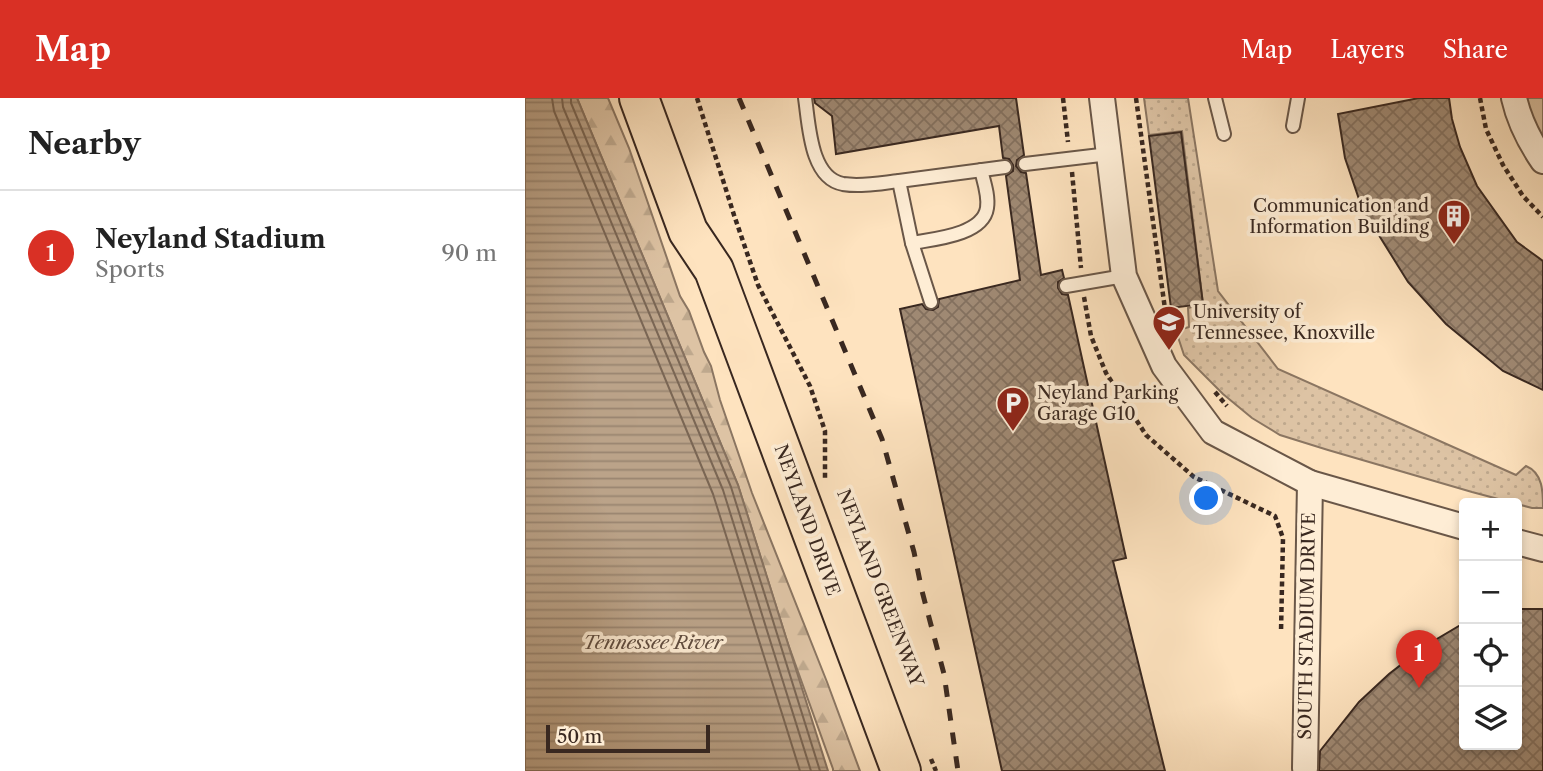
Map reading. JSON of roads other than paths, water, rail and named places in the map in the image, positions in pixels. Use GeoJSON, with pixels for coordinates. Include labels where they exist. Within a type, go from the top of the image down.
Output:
{"type":"FeatureCollection","features":[{"type":"Feature","properties":{"kind":"main road","name":"NEYLAND DRIVE"},"geometry":{"type":"LineString","coordinates":[[639,98],[688,231],[714,270],[915,763]]}},
{"type":"Feature","properties":{"kind":"main road","name":"NEYLAND DRIVE"},"geometry":{"type":"LineString","coordinates":[[668,98],[710,224],[714,270]]}},
{"type":"Feature","properties":{"kind":"street"},"geometry":{"type":"LineString","coordinates":[[1102,98],[1125,275],[1164,366],[1213,432],[1310,483],[1459,526]]}},
{"type":"Feature","properties":{"kind":"street"},"geometry":{"type":"LineString","coordinates":[[1514,98],[1526,132],[1543,161]]}},
{"type":"Feature","properties":{"kind":"street","name":"SOUTH STADIUM DRIVE"},"geometry":{"type":"LineString","coordinates":[[1305,768],[1310,483]]}},
{"type":"Feature","properties":{"kind":"street"},"geometry":{"type":"LineString","coordinates":[[1522,543],[1543,549]]}},
{"type":"Feature","properties":{"kind":"lane"},"geometry":{"type":"LineString","coordinates":[[805,98],[813,149],[819,165],[828,176],[841,184],[864,185],[1005,167]]}},
{"type":"Feature","properties":{"kind":"lane"},"geometry":{"type":"LineString","coordinates":[[1215,98],[1224,134]]}},
{"type":"Feature","properties":{"kind":"lane"},"geometry":{"type":"LineString","coordinates":[[1293,126],[1298,98]]}},
{"type":"Feature","properties":{"kind":"lane"},"geometry":{"type":"LineString","coordinates":[[1025,164],[1109,153]]}},
{"type":"Feature","properties":{"kind":"lane"},"geometry":{"type":"LineString","coordinates":[[912,243],[962,233],[983,218],[987,210],[987,199],[981,170]]}},
{"type":"Feature","properties":{"kind":"lane"},"geometry":{"type":"LineString","coordinates":[[899,181],[912,243],[931,302]]}},
{"type":"Feature","properties":{"kind":"lane"},"geometry":{"type":"LineString","coordinates":[[1066,286],[1125,275]]}},
{"type":"Feature","properties":{"kind":"water","name":"Tennessee River"},"geometry":{"type":"Polygon","coordinates":[[[525,98],[577,98],[738,485],[828,771],[525,771],[525,98]]]}},
{"type":"Feature","properties":{"kind":"railway"},"geometry":{"type":"LineString","coordinates":[[739,98],[882,439],[914,552],[944,674],[958,771]]}},
{"type":"Feature","properties":{"kind":"place","name":"Communication and Information Building"},"geometry":{"type":"Point","coordinates":[1454,246]}},
{"type":"Feature","properties":{"kind":"place","name":"University of Tennessee, Knoxville"},"geometry":{"type":"Point","coordinates":[1169,352]}},
{"type":"Feature","properties":{"kind":"place","name":"Neyland Parking Garage G10"},"geometry":{"type":"Point","coordinates":[1013,433]}},
{"type":"Feature","properties":{"kind":"place","name":"Neyland Stadium"},"geometry":{"type":"Point","coordinates":[1419,688]}}]}
